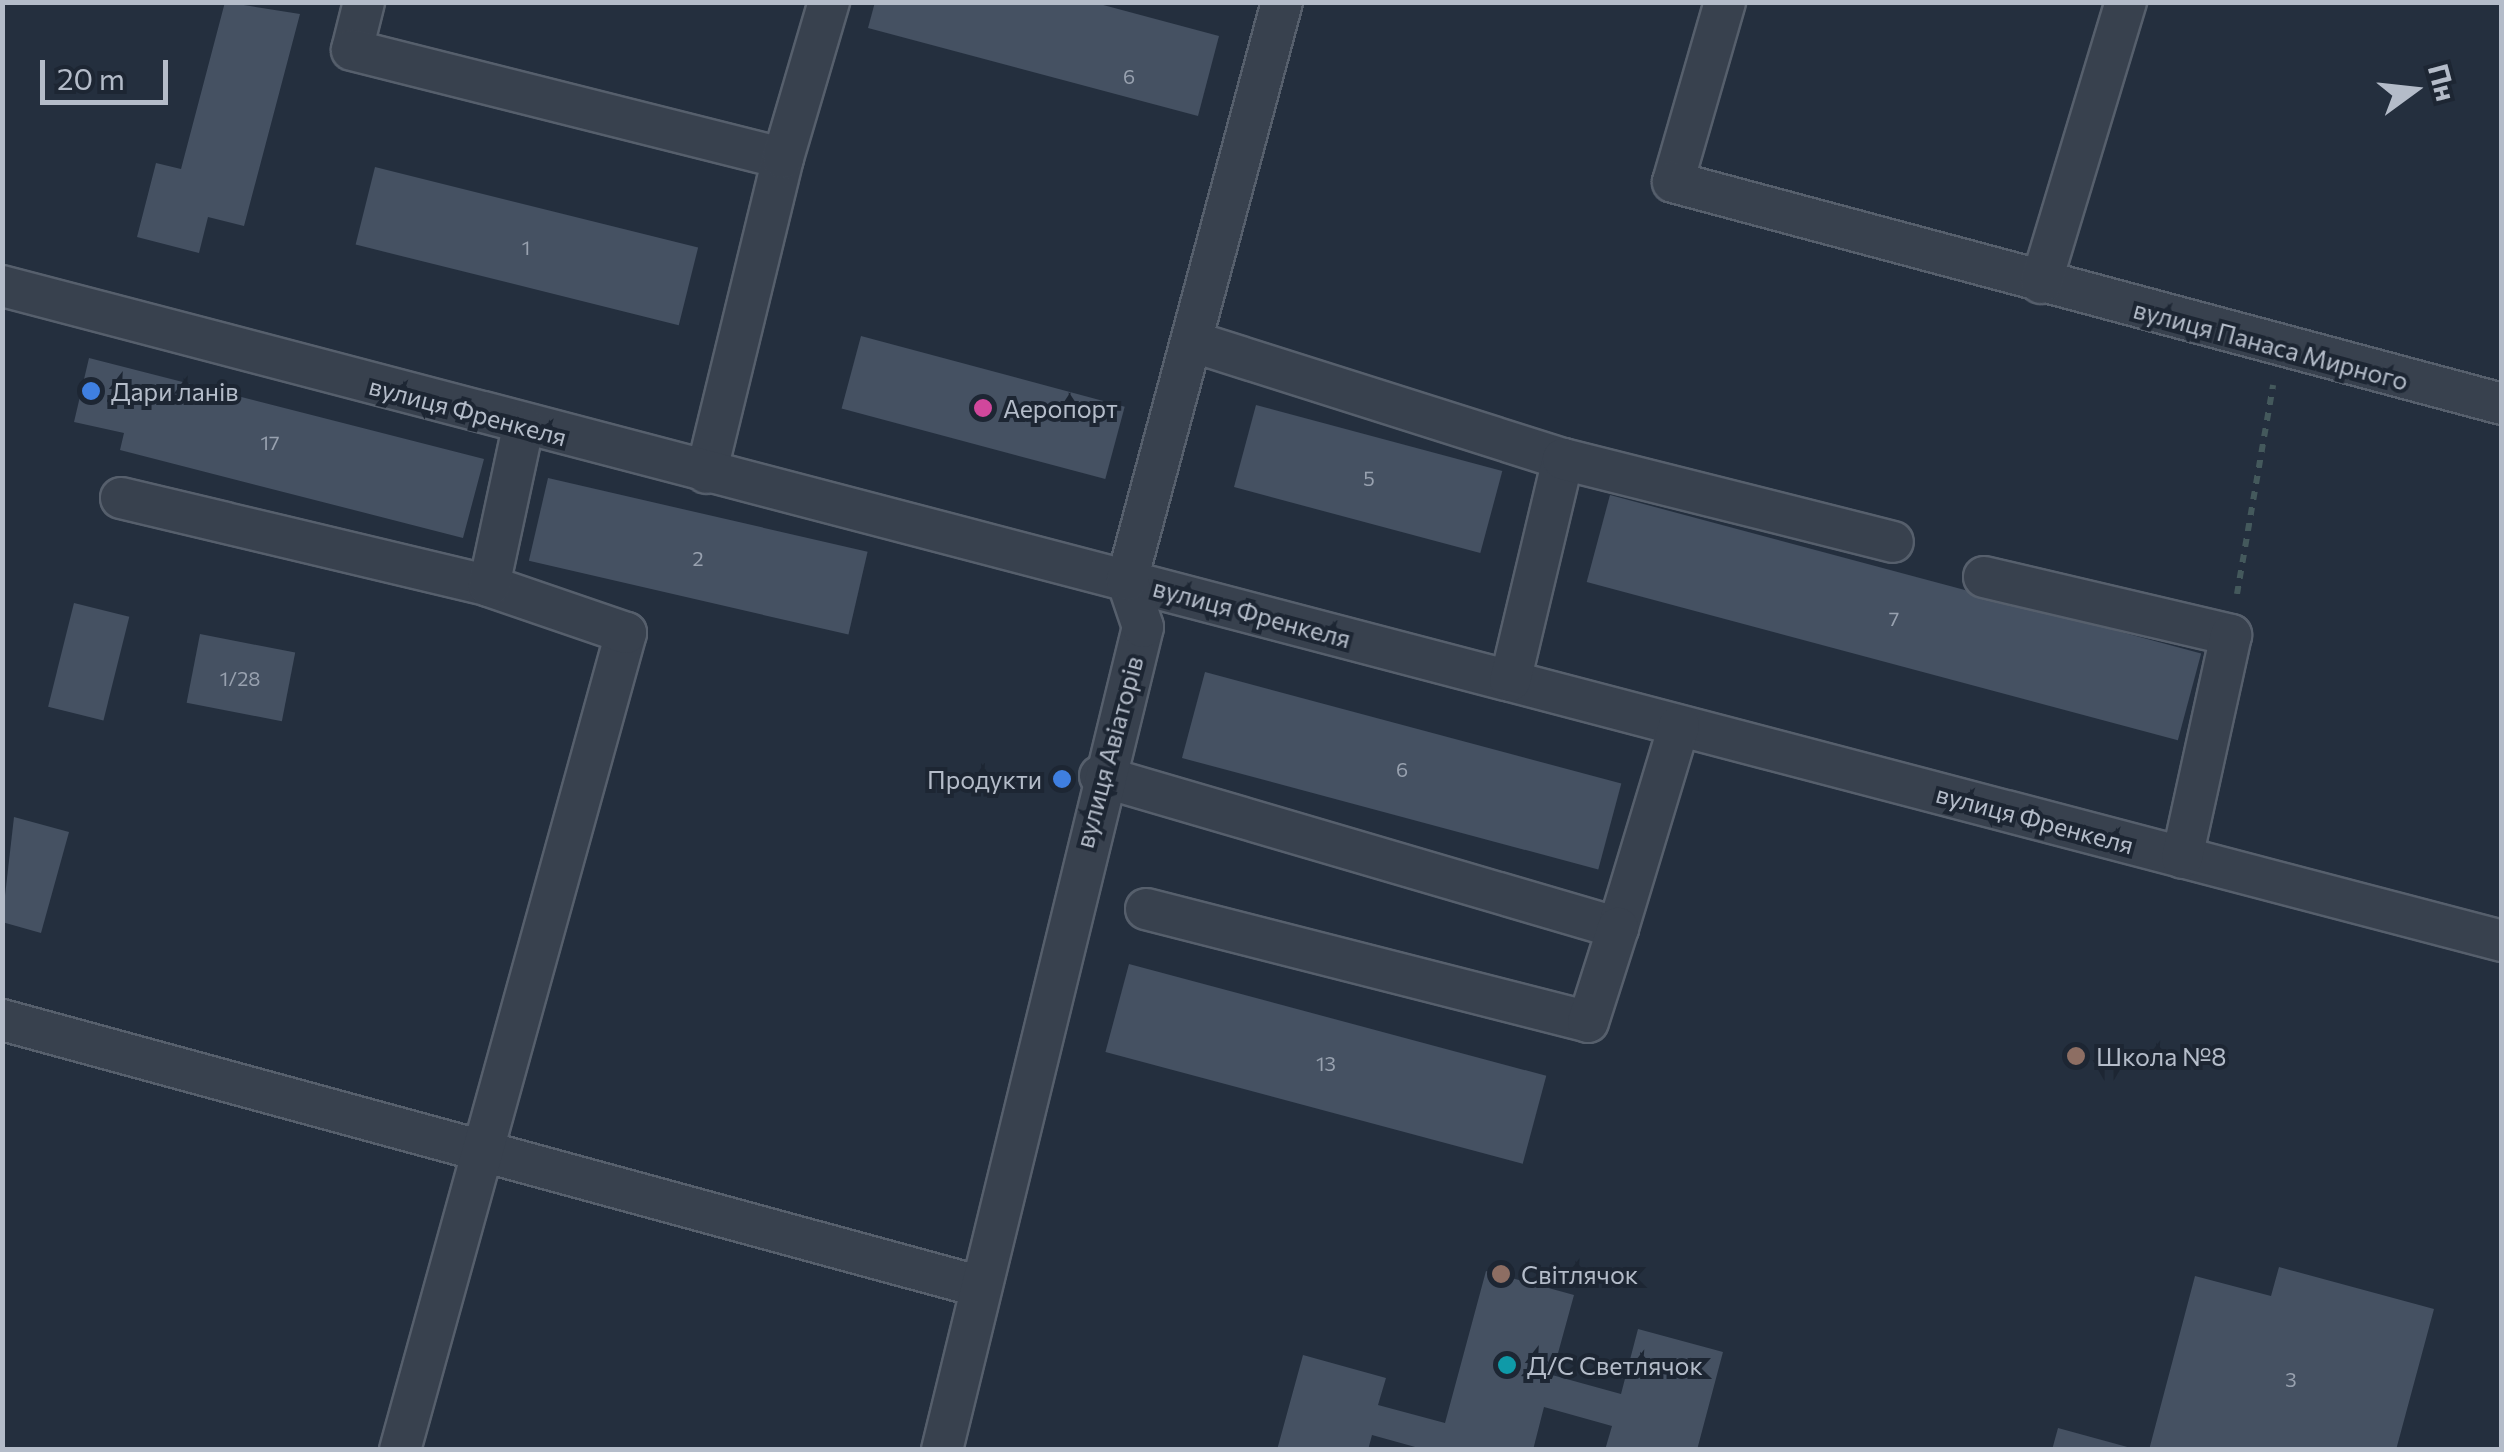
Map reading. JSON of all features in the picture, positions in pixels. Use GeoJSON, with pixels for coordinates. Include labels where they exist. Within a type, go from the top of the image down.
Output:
{"type":"FeatureCollection","features":[{"type":"Feature","properties":{"kind":"street"},"geometry":{"type":"LineString","coordinates":[[364,2],[352,50],[783,158]]}},
{"type":"Feature","properties":{"kind":"street"},"geometry":{"type":"LineString","coordinates":[[706,473],[783,158],[829,2]]}},
{"type":"Feature","properties":{"kind":"street"},"geometry":{"type":"LineString","coordinates":[[1127,580],[1197,343],[1282,2]]}},
{"type":"Feature","properties":{"kind":"street","name":"вулиця Панаса Мирного"},"geometry":{"type":"LineString","coordinates":[[1725,2],[1673,182],[2279,351],[2502,404]]}},
{"type":"Feature","properties":{"kind":"street"},"geometry":{"type":"LineString","coordinates":[[2041,283],[2126,2]]}},
{"type":"Feature","properties":{"kind":"street","name":"вулиця Френкеля"},"geometry":{"type":"LineString","coordinates":[[2,286],[522,427],[1127,580],[2502,941]]}},
{"type":"Feature","properties":{"kind":"street"},"geometry":{"type":"LineString","coordinates":[[1197,343],[1562,459],[1893,542]]}},
{"type":"Feature","properties":{"kind":"street"},"geometry":{"type":"LineString","coordinates":[[489,586],[522,427]]}},
{"type":"Feature","properties":{"kind":"street"},"geometry":{"type":"LineString","coordinates":[[1510,681],[1562,459]]}},
{"type":"Feature","properties":{"kind":"street"},"geometry":{"type":"LineString","coordinates":[[120,498],[489,586],[626,634],[400,1450]]}},
{"type":"Feature","properties":{"kind":"street"},"geometry":{"type":"LineString","coordinates":[[1984,577],[2230,635],[2182,858]]}},
{"type":"Feature","properties":{"kind":"street","name":"вулиця Авіаторів"},"geometry":{"type":"LineString","coordinates":[[942,1450],[1100,776],[1143,626],[1127,580]]}},
{"type":"Feature","properties":{"kind":"street"},"geometry":{"type":"LineString","coordinates":[[1146,909],[1588,1022],[1679,726]]}},
{"type":"Feature","properties":{"kind":"street"},"geometry":{"type":"LineString","coordinates":[[1100,776],[1618,928]]}},
{"type":"Feature","properties":{"kind":"street"},"geometry":{"type":"LineString","coordinates":[[2,1020],[479,1155],[978,1286]]}},
{"type":"Feature","properties":{"kind":"path"},"geometry":{"type":"LineString","coordinates":[[2230,635],[2279,351]]}},
{"type":"Feature","properties":{"kind":"building"},"geometry":{"type":"Polygon","coordinates":[[[225,2],[300,14],[244,226],[208,217],[199,253],[137,237],[156,163],[181,169],[225,2]]]}},
{"type":"Feature","properties":{"kind":"building"},"geometry":{"type":"Polygon","coordinates":[[[875,2],[1092,2],[1219,36],[1198,116],[868,28],[875,2]]]}},
{"type":"Feature","properties":{"kind":"building"},"geometry":{"type":"Polygon","coordinates":[[[375,167],[698,248],[679,325],[356,245],[375,167]]]}},
{"type":"Feature","properties":{"kind":"building","name":"Аеропорт"},"geometry":{"type":"Polygon","coordinates":[[[861,336],[1125,407],[1105,479],[842,408],[861,336]]]}},
{"type":"Feature","properties":{"kind":"building"},"geometry":{"type":"Polygon","coordinates":[[[89,358],[484,459],[463,538],[120,450],[124,433],[74,422],[89,358]]]}},
{"type":"Feature","properties":{"kind":"building"},"geometry":{"type":"Polygon","coordinates":[[[1256,405],[1502,471],[1480,553],[1234,487],[1256,405]]]}},
{"type":"Feature","properties":{"kind":"building"},"geometry":{"type":"Polygon","coordinates":[[[548,478],[868,552],[848,635],[529,561],[548,478]]]}},
{"type":"Feature","properties":{"kind":"building"},"geometry":{"type":"Polygon","coordinates":[[[1610,495],[2201,653],[2178,740],[1587,582],[1610,495]]]}},
{"type":"Feature","properties":{"kind":"building"},"geometry":{"type":"Polygon","coordinates":[[[74,603],[129,617],[103,721],[48,707],[74,603]]]}},
{"type":"Feature","properties":{"kind":"building"},"geometry":{"type":"Polygon","coordinates":[[[200,634],[295,653],[282,721],[187,703],[200,634]]]}},
{"type":"Feature","properties":{"kind":"building"},"geometry":{"type":"Polygon","coordinates":[[[1205,672],[1621,784],[1598,870],[1182,758],[1205,672]]]}},
{"type":"Feature","properties":{"kind":"building"},"geometry":{"type":"Polygon","coordinates":[[[14,817],[69,832],[41,933],[2,922],[14,817]]]}},
{"type":"Feature","properties":{"kind":"building"},"geometry":{"type":"Polygon","coordinates":[[[1129,964],[1546,1076],[1523,1164],[1105,1052],[1129,964]]]}},
{"type":"Feature","properties":{"kind":"building"},"geometry":{"type":"Polygon","coordinates":[[[2279,1267],[2434,1309],[2396,1450],[2149,1450],[2195,1276],[2271,1296],[2279,1267]]]}},
{"type":"Feature","properties":{"kind":"building","name":"Д/С Светлячок"},"geometry":{"type":"Polygon","coordinates":[[[1486,1271],[1574,1295],[1552,1375],[1621,1394],[1638,1329],[1723,1352],[1697,1450],[1605,1450],[1612,1426],[1544,1407],[1533,1450],[1426,1450],[1372,1435],[1368,1450],[1277,1450],[1303,1355],[1386,1378],[1378,1405],[1445,1423],[1486,1271]]]}},
{"type":"Feature","properties":{"kind":"building"},"geometry":{"type":"Polygon","coordinates":[[[2058,1428],[2131,1448],[2131,1450],[2052,1450],[2058,1428]]]}},
{"type":"Feature","properties":{"kind":"place","name":"Дари ланів"},"geometry":{"type":"Point","coordinates":[91,391]}},
{"type":"Feature","properties":{"kind":"place","name":"Аеропорт"},"geometry":{"type":"Point","coordinates":[983,408]}},
{"type":"Feature","properties":{"kind":"place","name":"Продукти"},"geometry":{"type":"Point","coordinates":[1062,779]}},
{"type":"Feature","properties":{"kind":"place","name":"Школа №8"},"geometry":{"type":"Point","coordinates":[2076,1056]}},
{"type":"Feature","properties":{"kind":"place","name":"Світлячок"},"geometry":{"type":"Point","coordinates":[1501,1274]}},
{"type":"Feature","properties":{"kind":"place","name":"Д/С Светлячок"},"geometry":{"type":"Point","coordinates":[1507,1365]}}]}
